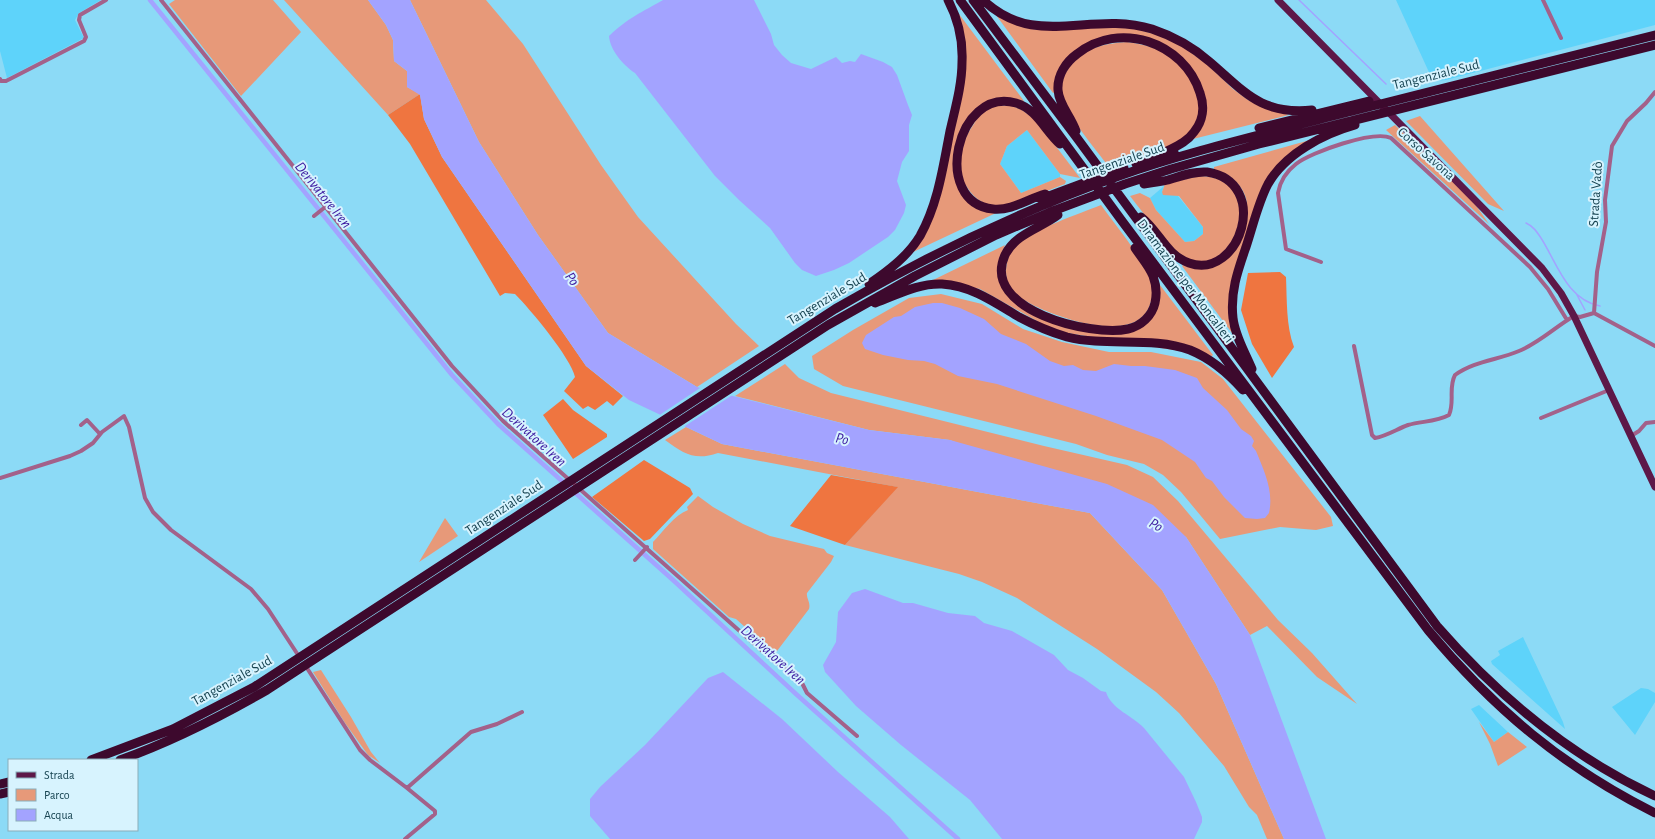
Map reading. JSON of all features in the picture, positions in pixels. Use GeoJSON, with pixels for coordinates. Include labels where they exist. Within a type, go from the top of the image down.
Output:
{"type":"FeatureCollection","features":[{"type":"Feature","properties":{"kind":"highway"},"geometry":{"type":"LineString","coordinates":[[821,318],[847,297],[880,276],[902,258],[919,237],[932,209],[937,193],[956,107],[962,63],[960,35],[948,0]]}},
{"type":"Feature","properties":{"kind":"highway","name":"Diramazione per Moncalieri"},"geometry":{"type":"LineString","coordinates":[[960,0],[1109,204],[1390,579],[1452,658],[1505,712],[1569,763],[1601,784],[1655,813]]}},
{"type":"Feature","properties":{"kind":"highway","name":"Diramazione per Moncalieri"},"geometry":{"type":"LineString","coordinates":[[972,0],[1131,210],[1199,305],[1256,379],[1437,626],[1490,683],[1514,705],[1548,732],[1588,759],[1655,796]]}},
{"type":"Feature","properties":{"kind":"highway"},"geometry":{"type":"LineString","coordinates":[[983,0],[1000,14],[1028,25],[1048,27],[1113,23],[1150,29],[1173,38],[1191,48],[1239,89],[1262,103],[1290,111],[1336,108]]}},
{"type":"Feature","properties":{"kind":"highway","name":"Tangenziale Sud"},"geometry":{"type":"LineString","coordinates":[[94,759],[172,728],[254,687],[821,318],[892,277],[991,227],[1083,189],[1148,166],[1231,142],[1655,35]]}},
{"type":"Feature","properties":{"kind":"highway"},"geometry":{"type":"LineString","coordinates":[[1077,138],[1073,124],[1059,96],[1058,83],[1064,67],[1081,50],[1102,40],[1123,38],[1145,40],[1163,47],[1185,65],[1198,85],[1203,106],[1201,121],[1191,136],[1180,144],[1152,158]]}},
{"type":"Feature","properties":{"kind":"highway","name":"Tangenziale Sud"},"geometry":{"type":"LineString","coordinates":[[122,759],[182,735],[267,690],[828,325],[915,276],[1003,232],[1053,211],[1125,184],[1203,159],[1655,45]]}},
{"type":"Feature","properties":{"kind":"highway"},"geometry":{"type":"LineString","coordinates":[[991,227],[1026,206],[1056,193],[1152,158],[1336,108],[1383,98],[1408,97]]}},
{"type":"Feature","properties":{"kind":"highway"},"geometry":{"type":"LineString","coordinates":[[1056,193],[1044,195],[1013,206],[999,209],[986,208],[975,202],[963,189],[957,168],[957,152],[964,131],[975,116],[985,107],[999,103],[1017,103],[1032,112],[1057,142],[1073,155]]}},
{"type":"Feature","properties":{"kind":"highway"},"geometry":{"type":"LineString","coordinates":[[1256,379],[1237,335],[1233,320],[1232,296],[1237,274],[1264,193],[1279,169],[1296,153],[1337,132],[1369,121],[1387,112]]}},
{"type":"Feature","properties":{"kind":"highway"},"geometry":{"type":"LineString","coordinates":[[828,325],[965,257],[1058,215],[1177,172],[1203,159]]}},
{"type":"Feature","properties":{"kind":"highway"},"geometry":{"type":"LineString","coordinates":[[1131,210],[1144,219],[1160,240],[1176,256],[1194,265],[1206,265],[1218,260],[1227,254],[1238,239],[1243,221],[1242,202],[1238,191],[1227,179],[1217,174],[1199,172],[1144,184]]}},
{"type":"Feature","properties":{"kind":"highway"},"geometry":{"type":"LineString","coordinates":[[1058,215],[1024,236],[1010,247],[1003,264],[1002,275],[1004,283],[1015,299],[1035,311],[1072,325],[1100,329],[1122,330],[1140,324],[1150,314],[1156,299],[1156,285],[1153,275],[1130,240],[1122,221]]}},
{"type":"Feature","properties":{"kind":"highway"},"geometry":{"type":"LineString","coordinates":[[875,303],[921,286],[950,285],[976,292],[1029,322],[1066,336],[1097,342],[1160,344],[1183,348],[1203,356],[1221,367],[1238,384],[1257,408],[1281,432]]}},
{"type":"Feature","properties":{"kind":"main road","name":"Corso Savona"},"geometry":{"type":"LineString","coordinates":[[1278,0],[1402,124],[1542,268],[1561,293],[1574,316],[1655,487]]}},
{"type":"Feature","properties":{"kind":"street"},"geometry":{"type":"LineString","coordinates":[[0,79],[1,81],[6,81],[84,41],[86,37],[79,20],[80,15],[106,0]]}},
{"type":"Feature","properties":{"kind":"street"},"geometry":{"type":"LineString","coordinates":[[161,0],[326,205],[387,285],[467,384],[503,421],[775,662],[798,675],[807,692],[857,736]]}},
{"type":"Feature","properties":{"kind":"street"},"geometry":{"type":"LineString","coordinates":[[1543,0],[1561,38]]}},
{"type":"Feature","properties":{"kind":"street","name":"Strada Vadò"},"geometry":{"type":"LineString","coordinates":[[1594,313],[1597,272],[1606,222],[1605,200],[1612,146],[1627,122],[1655,92]]}},
{"type":"Feature","properties":{"kind":"street","name":"Corso Savona"},"geometry":{"type":"LineString","coordinates":[[1321,262],[1286,249],[1278,192],[1285,176],[1296,164],[1321,151],[1370,136],[1386,135],[1530,267],[1548,289],[1567,320]]}},
{"type":"Feature","properties":{"kind":"street"},"geometry":{"type":"LineString","coordinates":[[314,216],[326,205]]}},
{"type":"Feature","properties":{"kind":"street"},"geometry":{"type":"LineString","coordinates":[[1354,346],[1372,435],[1375,438],[1381,437],[1409,425],[1436,420],[1449,415],[1452,403],[1451,386],[1455,375],[1470,367],[1524,349],[1574,316],[1580,317],[1594,313],[1655,346]]}},
{"type":"Feature","properties":{"kind":"street"},"geometry":{"type":"LineString","coordinates":[[1541,418],[1609,390]]}},
{"type":"Feature","properties":{"kind":"street"},"geometry":{"type":"LineString","coordinates":[[0,478],[70,456],[93,443],[100,434],[124,416],[129,427],[145,498],[153,512],[171,530],[251,589],[259,597],[360,750],[370,760],[407,788],[435,812],[435,814],[405,839]]}},
{"type":"Feature","properties":{"kind":"street"},"geometry":{"type":"LineString","coordinates":[[81,425],[87,420],[100,434]]}},
{"type":"Feature","properties":{"kind":"street"},"geometry":{"type":"LineString","coordinates":[[1631,436],[1640,431],[1646,423],[1655,422]]}},
{"type":"Feature","properties":{"kind":"street"},"geometry":{"type":"LineString","coordinates":[[635,560],[647,547]]}},
{"type":"Feature","properties":{"kind":"street"},"geometry":{"type":"LineString","coordinates":[[407,788],[471,732],[497,724],[522,712]]}},
{"type":"Feature","properties":{"kind":"shaded area"},"geometry":{"type":"Polygon","coordinates":[[[0,0],[101,0],[79,13],[75,20],[84,38],[7,78],[0,51],[0,0]]]}},
{"type":"Feature","properties":{"kind":"shaded area"},"geometry":{"type":"Polygon","coordinates":[[[1396,0],[1655,0],[1655,25],[1446,80],[1433,81],[1396,0]]]}},
{"type":"Feature","properties":{"kind":"shaded area"},"geometry":{"type":"Polygon","coordinates":[[[420,94],[424,119],[442,157],[586,366],[623,396],[613,406],[607,401],[595,410],[588,406],[583,409],[564,391],[575,377],[566,358],[540,322],[515,294],[505,293],[500,296],[410,144],[388,115],[420,94]]]}},
{"type":"Feature","properties":{"kind":"shaded area"},"geometry":{"type":"Polygon","coordinates":[[[1027,130],[1060,174],[1060,177],[1021,193],[1000,164],[1007,146],[1027,130]]]}},
{"type":"Feature","properties":{"kind":"shaded area"},"geometry":{"type":"Polygon","coordinates":[[[1164,186],[1162,192],[1178,196],[1203,227],[1203,234],[1194,241],[1185,242],[1156,210],[1150,198],[1164,186]]]}},
{"type":"Feature","properties":{"kind":"shaded area"},"geometry":{"type":"Polygon","coordinates":[[[1280,272],[1286,277],[1288,322],[1294,347],[1272,378],[1252,344],[1241,310],[1248,273],[1280,272]]]}},
{"type":"Feature","properties":{"kind":"shaded area"},"geometry":{"type":"Polygon","coordinates":[[[563,399],[573,410],[607,434],[607,437],[573,459],[543,415],[563,399]]]}},
{"type":"Feature","properties":{"kind":"shaded area"},"geometry":{"type":"Polygon","coordinates":[[[644,460],[690,488],[693,494],[650,539],[644,541],[592,497],[644,460]]]}},
{"type":"Feature","properties":{"kind":"shaded area"},"geometry":{"type":"Polygon","coordinates":[[[831,475],[898,487],[845,545],[790,526],[831,475]]]}},
{"type":"Feature","properties":{"kind":"shaded area"},"geometry":{"type":"Polygon","coordinates":[[[1523,637],[1565,729],[1492,664],[1491,661],[1500,655],[1498,651],[1523,637]]]}},
{"type":"Feature","properties":{"kind":"shaded area"},"geometry":{"type":"Polygon","coordinates":[[[1641,688],[1648,689],[1655,693],[1655,702],[1635,735],[1612,707],[1641,688]]]}},
{"type":"Feature","properties":{"kind":"shaded area"},"geometry":{"type":"Polygon","coordinates":[[[1479,705],[1508,732],[1494,742],[1471,709],[1479,705]]]}},
{"type":"Feature","properties":{"kind":"green space"},"geometry":{"type":"Polygon","coordinates":[[[175,0],[273,0],[301,32],[241,96],[169,4],[175,0]]]}},
{"type":"Feature","properties":{"kind":"green space"},"geometry":{"type":"Polygon","coordinates":[[[284,0],[368,0],[386,25],[393,40],[394,61],[407,71],[407,87],[420,94],[388,115],[284,0]]]}},
{"type":"Feature","properties":{"kind":"green space"},"geometry":{"type":"Polygon","coordinates":[[[410,0],[486,0],[523,44],[601,165],[638,217],[736,324],[759,346],[697,387],[608,333],[538,235],[479,142],[410,0]]]}},
{"type":"Feature","properties":{"kind":"green space"},"geometry":{"type":"Polygon","coordinates":[[[959,14],[1024,101],[1004,98],[993,100],[955,147],[971,204],[983,211],[996,213],[911,253],[920,241],[961,97],[959,14]]]}},
{"type":"Feature","properties":{"kind":"green space"},"geometry":{"type":"Polygon","coordinates":[[[996,15],[1020,26],[1038,30],[1099,27],[1132,28],[1158,35],[1182,46],[1208,65],[1233,89],[1248,100],[1262,107],[1289,115],[1193,139],[1202,126],[1195,75],[1142,37],[1077,49],[1055,92],[1053,93],[996,15]]]}},
{"type":"Feature","properties":{"kind":"green space"},"geometry":{"type":"Polygon","coordinates":[[[1127,42],[1154,48],[1163,52],[1181,67],[1195,89],[1199,101],[1199,113],[1196,124],[1181,140],[1162,150],[1109,167],[1082,132],[1070,113],[1062,95],[1061,86],[1068,68],[1085,52],[1113,43],[1127,42]]]}},
{"type":"Feature","properties":{"kind":"green space"},"geometry":{"type":"Polygon","coordinates":[[[1010,105],[1022,110],[1036,120],[1080,178],[1060,174],[1027,130],[1007,146],[1000,164],[1021,193],[1060,177],[1066,181],[1065,184],[1013,204],[993,206],[978,200],[968,188],[963,179],[960,160],[964,141],[984,112],[994,106],[1010,105]]]}},
{"type":"Feature","properties":{"kind":"green space"},"geometry":{"type":"Polygon","coordinates":[[[1420,116],[1504,211],[1488,204],[1406,121],[1420,116]]]}},
{"type":"Feature","properties":{"kind":"green space"},"geometry":{"type":"Polygon","coordinates":[[[1395,125],[1470,197],[1489,224],[1386,130],[1395,125]]]}},
{"type":"Feature","properties":{"kind":"green space"},"geometry":{"type":"Polygon","coordinates":[[[1310,140],[1280,162],[1233,278],[1232,333],[1182,266],[1202,269],[1226,259],[1247,209],[1245,194],[1237,182],[1226,174],[1214,170],[1214,167],[1310,140]]]}},
{"type":"Feature","properties":{"kind":"green space"},"geometry":{"type":"Polygon","coordinates":[[[1199,176],[1220,180],[1233,191],[1239,206],[1239,223],[1233,239],[1222,253],[1209,261],[1191,261],[1169,247],[1130,196],[1140,193],[1150,198],[1156,210],[1185,242],[1194,241],[1203,234],[1203,227],[1179,196],[1163,195],[1162,192],[1165,184],[1199,176]]]}},
{"type":"Feature","properties":{"kind":"green space"},"geometry":{"type":"Polygon","coordinates":[[[1101,205],[1132,247],[1147,272],[1151,282],[1153,292],[1152,297],[1144,315],[1131,323],[1115,326],[1097,325],[1078,322],[1043,310],[1017,296],[1008,285],[1006,274],[1007,262],[1014,247],[1030,235],[1042,229],[1101,205]]]}},
{"type":"Feature","properties":{"kind":"green space"},"geometry":{"type":"Polygon","coordinates":[[[1005,245],[999,260],[998,275],[1005,293],[1077,329],[1143,326],[1160,285],[1213,355],[1067,333],[1044,325],[980,289],[933,280],[1005,245]]]}},
{"type":"Feature","properties":{"kind":"green space"},"geometry":{"type":"Polygon","coordinates":[[[941,294],[982,304],[1023,329],[1062,342],[1109,352],[1151,352],[1201,362],[1223,379],[1331,517],[1333,526],[1316,530],[1280,527],[1220,539],[1181,492],[1163,475],[1144,464],[1107,455],[1076,444],[843,386],[814,369],[812,356],[853,330],[909,298],[941,294]]]}},
{"type":"Feature","properties":{"kind":"green space"},"geometry":{"type":"Polygon","coordinates":[[[785,364],[799,378],[831,393],[1127,465],[1153,477],[1178,501],[1278,620],[1312,653],[1357,704],[1317,677],[1267,626],[1250,635],[1186,537],[950,440],[869,430],[735,396],[785,364]]]}},
{"type":"Feature","properties":{"kind":"green space"},"geometry":{"type":"Polygon","coordinates":[[[686,427],[722,444],[1090,513],[1162,590],[1216,684],[1284,839],[1267,839],[1257,815],[1249,807],[1224,766],[1179,713],[1156,692],[1097,649],[1017,598],[982,582],[959,574],[845,545],[897,487],[718,453],[703,456],[690,455],[665,440],[686,427]]]}},
{"type":"Feature","properties":{"kind":"green space"},"geometry":{"type":"Polygon","coordinates":[[[698,496],[713,507],[743,524],[770,536],[824,549],[827,553],[834,556],[807,593],[809,609],[777,651],[770,651],[770,647],[765,645],[736,619],[729,617],[653,549],[653,542],[673,520],[688,510],[687,507],[698,496]]]}},
{"type":"Feature","properties":{"kind":"green space"},"geometry":{"type":"Polygon","coordinates":[[[445,518],[458,536],[419,562],[445,518]]]}},
{"type":"Feature","properties":{"kind":"green space"},"geometry":{"type":"Polygon","coordinates":[[[321,670],[371,752],[380,763],[368,755],[345,723],[313,672],[321,670]]]}},
{"type":"Feature","properties":{"kind":"green space"},"geometry":{"type":"Polygon","coordinates":[[[1479,722],[1494,742],[1508,732],[1527,747],[1498,766],[1490,744],[1479,722]]]}},
{"type":"Feature","properties":{"kind":"water","name":"Po"},"geometry":{"type":"Polygon","coordinates":[[[368,0],[410,0],[479,142],[538,235],[608,333],[697,387],[869,430],[950,440],[1107,484],[1153,505],[1186,537],[1250,635],[1326,839],[1284,839],[1216,684],[1162,590],[1090,513],[722,444],[629,400],[586,366],[442,157],[424,119],[420,95],[407,87],[407,71],[394,61],[393,40],[386,25],[368,0]]]}},
{"type":"Feature","properties":{"kind":"water"},"geometry":{"type":"Polygon","coordinates":[[[663,0],[754,0],[771,34],[774,45],[791,63],[811,69],[836,57],[842,63],[850,61],[855,62],[861,54],[892,67],[897,75],[912,115],[909,125],[909,151],[902,162],[897,181],[906,205],[904,213],[895,230],[888,237],[849,263],[816,276],[802,270],[795,263],[770,228],[715,176],[635,73],[626,66],[612,47],[609,36],[629,20],[663,0]]]}},
{"type":"Feature","properties":{"kind":"water"},"geometry":{"type":"Polygon","coordinates":[[[933,303],[942,303],[960,308],[984,319],[1001,334],[1026,344],[1050,361],[1064,366],[1073,365],[1083,370],[1096,371],[1114,364],[1145,366],[1175,370],[1197,378],[1203,388],[1227,410],[1241,429],[1251,436],[1254,441],[1252,446],[1256,451],[1262,466],[1269,489],[1269,513],[1265,518],[1245,518],[1224,497],[1212,481],[1206,478],[1195,462],[1162,440],[1096,416],[997,384],[958,376],[935,364],[883,355],[865,349],[862,343],[866,335],[894,317],[901,316],[915,307],[933,303]]]}},
{"type":"Feature","properties":{"kind":"water"},"geometry":{"type":"Polygon","coordinates":[[[865,589],[903,603],[913,603],[948,613],[975,616],[984,623],[1012,631],[1054,655],[1068,670],[1083,678],[1101,691],[1106,692],[1112,703],[1117,708],[1144,728],[1184,777],[1202,817],[1202,822],[1194,839],[1002,839],[970,800],[901,745],[856,706],[825,672],[823,665],[836,642],[838,612],[852,593],[865,589]]]}},
{"type":"Feature","properties":{"kind":"water"},"geometry":{"type":"Polygon","coordinates":[[[723,672],[782,719],[838,772],[890,817],[909,839],[610,839],[590,816],[590,799],[600,787],[645,745],[708,678],[723,672]]]}},
{"type":"Feature","properties":{"kind":"pier"},"geometry":{"type":"Polygon","coordinates":[[[703,386],[734,394],[682,428],[658,416],[703,386]]]}},
{"type":"Feature","properties":{"kind":"waterway","name":"Derivatore Iren"},"geometry":{"type":"LineString","coordinates":[[150,0],[452,375],[498,424],[673,580],[796,694],[958,839]]}},
{"type":"Feature","properties":{"kind":"waterway"},"geometry":{"type":"LineString","coordinates":[[1299,0],[1386,84]]}},
{"type":"Feature","properties":{"kind":"waterway"},"geometry":{"type":"LineString","coordinates":[[1526,223],[1533,227],[1571,288],[1579,296],[1600,306]]}},
{"type":"Feature","properties":{"kind":"waterway"},"geometry":{"type":"LineString","coordinates":[[1577,295],[1585,310]]}}]}
